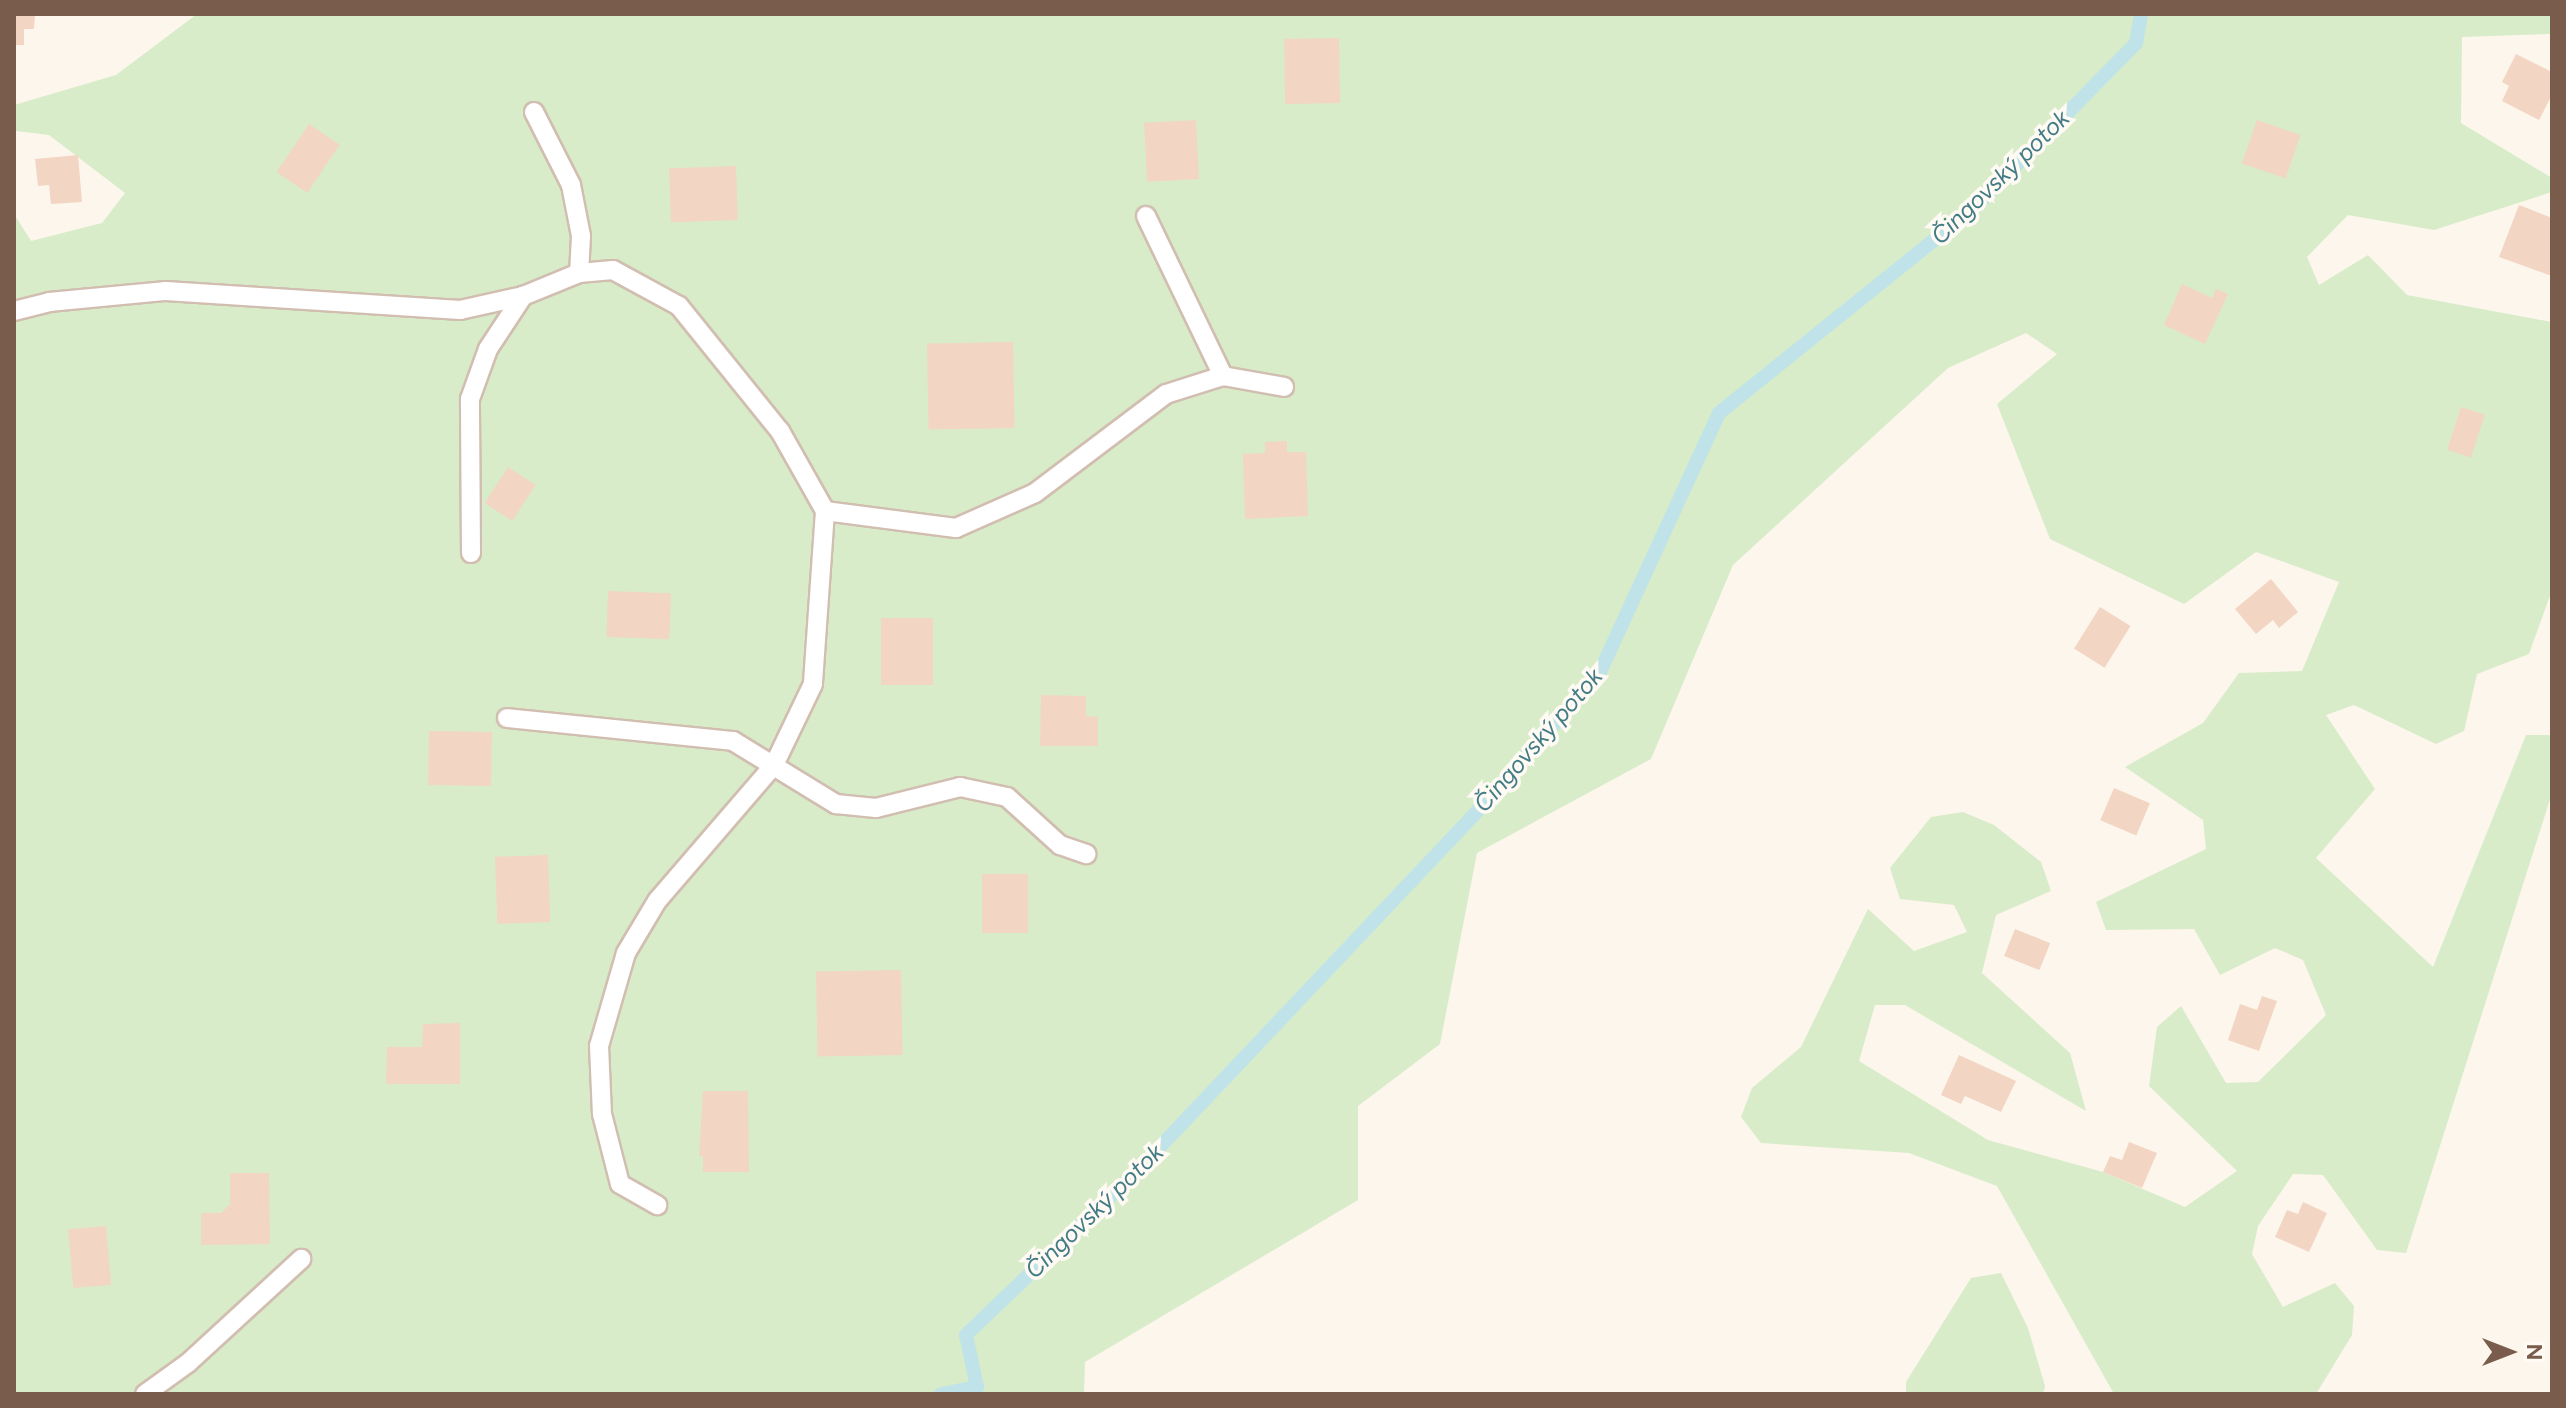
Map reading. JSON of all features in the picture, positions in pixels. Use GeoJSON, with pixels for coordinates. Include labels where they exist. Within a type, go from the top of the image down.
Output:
{"type":"FeatureCollection","features":[{"type":"Feature","properties":{"kind":"lane"},"geometry":{"type":"LineString","coordinates":[[534,112],[571,185],[581,236],[579,273]]}},
{"type":"Feature","properties":{"kind":"lane"},"geometry":{"type":"LineString","coordinates":[[1146,216],[1223,376]]}},
{"type":"Feature","properties":{"kind":"lane"},"geometry":{"type":"LineString","coordinates":[[14,311],[49,302],[166,291],[460,310],[523,296],[579,273],[613,270],[679,306],[780,431],[825,511],[813,684],[774,765],[657,901],[626,953],[599,1046],[602,1114],[620,1184],[657,1205]]}},
{"type":"Feature","properties":{"kind":"lane"},"geometry":{"type":"LineString","coordinates":[[471,553],[470,399],[488,349],[523,296]]}},
{"type":"Feature","properties":{"kind":"lane"},"geometry":{"type":"LineString","coordinates":[[825,511],[956,528],[1035,493],[1166,394],[1223,376],[1284,387]]}},
{"type":"Feature","properties":{"kind":"lane"},"geometry":{"type":"LineString","coordinates":[[507,718],[733,741],[836,804],[876,808],[960,787],[1007,797],[1060,845],[1086,854]]}},
{"type":"Feature","properties":{"kind":"lane"},"geometry":{"type":"LineString","coordinates":[[145,1394],[188,1363],[301,1259]]}},
{"type":"Feature","properties":{"kind":"green space"},"geometry":{"type":"Polygon","coordinates":[[[197,14],[2552,14],[2551,34],[2462,37],[2461,123],[2552,178],[2552,192],[2434,230],[2348,215],[2307,257],[2319,285],[2368,255],[2407,295],[2552,322],[2552,590],[2529,654],[2477,674],[2464,731],[2436,744],[2354,705],[2326,715],[2375,789],[2316,858],[2433,967],[2526,735],[2552,735],[2552,793],[2406,1253],[2377,1250],[2323,1175],[2293,1174],[2258,1226],[2252,1254],[2283,1307],[2335,1283],[2354,1306],[2352,1335],[2316,1394],[2114,1394],[1997,1186],[1909,1153],[1761,1143],[1741,1117],[1752,1088],[1801,1047],[1868,909],[1914,951],[1967,932],[1954,905],[1900,899],[1890,868],[1931,817],[1963,812],[1994,825],[2041,862],[2051,891],[1996,915],[1982,973],[2070,1053],[2086,1111],[1905,1005],[1875,1005],[1859,1061],[1988,1140],[2103,1172],[2185,1207],[2237,1171],[2149,1086],[2157,1027],[2181,1006],[2226,1083],[2258,1082],[2326,1015],[2303,960],[2275,948],[2220,975],[2194,929],[2106,930],[2096,902],[2206,849],[2203,820],[2125,767],[2203,723],[2239,673],[2302,671],[2339,582],[2256,552],[2184,604],[2050,539],[1997,404],[2057,354],[2026,333],[1948,368],[1733,565],[1651,759],[1477,853],[1440,1044],[1358,1106],[1358,1200],[1085,1362],[1084,1394],[14,1394],[14,214],[31,241],[102,223],[125,193],[49,135],[16,131],[14,105],[116,75],[197,14]]]}},
{"type":"Feature","properties":{"kind":"green space"},"geometry":{"type":"Polygon","coordinates":[[[2001,1273],[2028,1328],[2045,1386],[2043,1394],[1906,1394],[1906,1382],[1971,1278],[2001,1273]]]}},
{"type":"Feature","properties":{"kind":"building"},"geometry":{"type":"Polygon","coordinates":[[[14,14],[35,14],[34,29],[24,29],[24,45],[14,45],[14,14]]]}},
{"type":"Feature","properties":{"kind":"building"},"geometry":{"type":"Polygon","coordinates":[[[1339,38],[1340,103],[1285,104],[1284,39],[1339,38]]]}},
{"type":"Feature","properties":{"kind":"building"},"geometry":{"type":"Polygon","coordinates":[[[2516,54],[2552,72],[2552,95],[2539,120],[2502,101],[2509,86],[2502,82],[2516,54]]]}},
{"type":"Feature","properties":{"kind":"building"},"geometry":{"type":"Polygon","coordinates":[[[1196,120],[1199,179],[1147,182],[1144,123],[1196,120]]]}},
{"type":"Feature","properties":{"kind":"building"},"geometry":{"type":"Polygon","coordinates":[[[2257,120],[2300,135],[2286,178],[2242,163],[2257,120]]]}},
{"type":"Feature","properties":{"kind":"building"},"geometry":{"type":"Polygon","coordinates":[[[309,124],[340,145],[307,193],[277,172],[309,124]]]}},
{"type":"Feature","properties":{"kind":"building"},"geometry":{"type":"Polygon","coordinates":[[[78,155],[82,202],[51,204],[49,185],[38,186],[35,159],[78,155]]]}},
{"type":"Feature","properties":{"kind":"building"},"geometry":{"type":"Polygon","coordinates":[[[736,166],[738,220],[671,222],[669,168],[736,166]]]}},
{"type":"Feature","properties":{"kind":"building"},"geometry":{"type":"Polygon","coordinates":[[[2519,205],[2552,218],[2552,276],[2499,257],[2519,205]]]}},
{"type":"Feature","properties":{"kind":"building"},"geometry":{"type":"Polygon","coordinates":[[[2182,284],[2212,298],[2216,289],[2228,294],[2205,344],[2164,325],[2182,284]]]}},
{"type":"Feature","properties":{"kind":"building"},"geometry":{"type":"Polygon","coordinates":[[[1013,342],[1015,428],[929,429],[927,344],[1013,342]]]}},
{"type":"Feature","properties":{"kind":"building"},"geometry":{"type":"Polygon","coordinates":[[[2461,407],[2485,415],[2471,458],[2447,450],[2461,407]]]}},
{"type":"Feature","properties":{"kind":"building"},"geometry":{"type":"Polygon","coordinates":[[[1287,441],[1287,452],[1306,452],[1308,516],[1245,519],[1243,454],[1265,453],[1265,442],[1287,441]]]}},
{"type":"Feature","properties":{"kind":"building"},"geometry":{"type":"Polygon","coordinates":[[[508,467],[536,485],[512,521],[485,503],[508,467]]]}},
{"type":"Feature","properties":{"kind":"building"},"geometry":{"type":"Polygon","coordinates":[[[2271,579],[2298,612],[2279,628],[2273,620],[2256,634],[2235,609],[2271,579]]]}},
{"type":"Feature","properties":{"kind":"building"},"geometry":{"type":"Polygon","coordinates":[[[608,591],[671,593],[669,639],[606,637],[608,591]]]}},
{"type":"Feature","properties":{"kind":"building"},"geometry":{"type":"Polygon","coordinates":[[[2100,607],[2131,626],[2105,668],[2074,649],[2100,607]]]}},
{"type":"Feature","properties":{"kind":"building"},"geometry":{"type":"Polygon","coordinates":[[[881,618],[933,618],[933,685],[881,685],[881,618]]]}},
{"type":"Feature","properties":{"kind":"building"},"geometry":{"type":"Polygon","coordinates":[[[1041,695],[1086,696],[1086,716],[1098,717],[1098,746],[1040,746],[1041,695]]]}},
{"type":"Feature","properties":{"kind":"building"},"geometry":{"type":"Polygon","coordinates":[[[429,731],[492,732],[491,786],[428,785],[429,731]]]}},
{"type":"Feature","properties":{"kind":"building"},"geometry":{"type":"Polygon","coordinates":[[[2114,788],[2150,803],[2136,835],[2100,820],[2114,788]]]}},
{"type":"Feature","properties":{"kind":"building"},"geometry":{"type":"Polygon","coordinates":[[[548,855],[550,922],[497,924],[495,857],[548,855]]]}},
{"type":"Feature","properties":{"kind":"building"},"geometry":{"type":"Polygon","coordinates":[[[982,874],[1028,874],[1028,933],[982,933],[982,874]]]}},
{"type":"Feature","properties":{"kind":"building"},"geometry":{"type":"Polygon","coordinates":[[[2015,929],[2050,943],[2039,970],[2004,956],[2015,929]]]}},
{"type":"Feature","properties":{"kind":"building"},"geometry":{"type":"Polygon","coordinates":[[[901,970],[902,1055],[817,1056],[816,971],[901,970]]]}},
{"type":"Feature","properties":{"kind":"building"},"geometry":{"type":"Polygon","coordinates":[[[2262,996],[2277,1001],[2259,1051],[2228,1040],[2240,1004],[2257,1010],[2262,996]]]}},
{"type":"Feature","properties":{"kind":"building"},"geometry":{"type":"Polygon","coordinates":[[[460,1023],[460,1084],[386,1084],[387,1047],[422,1047],[423,1024],[460,1023]]]}},
{"type":"Feature","properties":{"kind":"building"},"geometry":{"type":"Polygon","coordinates":[[[1959,1055],[2016,1081],[2001,1112],[1965,1096],[1961,1104],[1941,1095],[1959,1055]]]}},
{"type":"Feature","properties":{"kind":"building"},"geometry":{"type":"Polygon","coordinates":[[[703,1091],[748,1091],[749,1172],[703,1172],[703,1156],[699,1156],[703,1091]]]}},
{"type":"Feature","properties":{"kind":"building"},"geometry":{"type":"Polygon","coordinates":[[[2129,1142],[2157,1153],[2142,1188],[2103,1172],[2110,1156],[2122,1160],[2129,1142]]]}},
{"type":"Feature","properties":{"kind":"building"},"geometry":{"type":"Polygon","coordinates":[[[230,1173],[269,1173],[270,1244],[201,1245],[201,1213],[221,1213],[230,1204],[230,1173]]]}},
{"type":"Feature","properties":{"kind":"building"},"geometry":{"type":"Polygon","coordinates":[[[2303,1202],[2327,1213],[2309,1252],[2275,1237],[2287,1210],[2298,1214],[2303,1202]]]}},
{"type":"Feature","properties":{"kind":"building"},"geometry":{"type":"Polygon","coordinates":[[[106,1226],[111,1285],[73,1288],[68,1229],[106,1226]]]}},
{"type":"Feature","properties":{"kind":"waterway","name":"Čingovský potok"},"geometry":{"type":"LineString","coordinates":[[941,1394],[977,1387],[966,1335],[1141,1167],[1472,817],[1599,674],[1719,413],[1973,209],[2136,43],[2141,14]]}}]}
